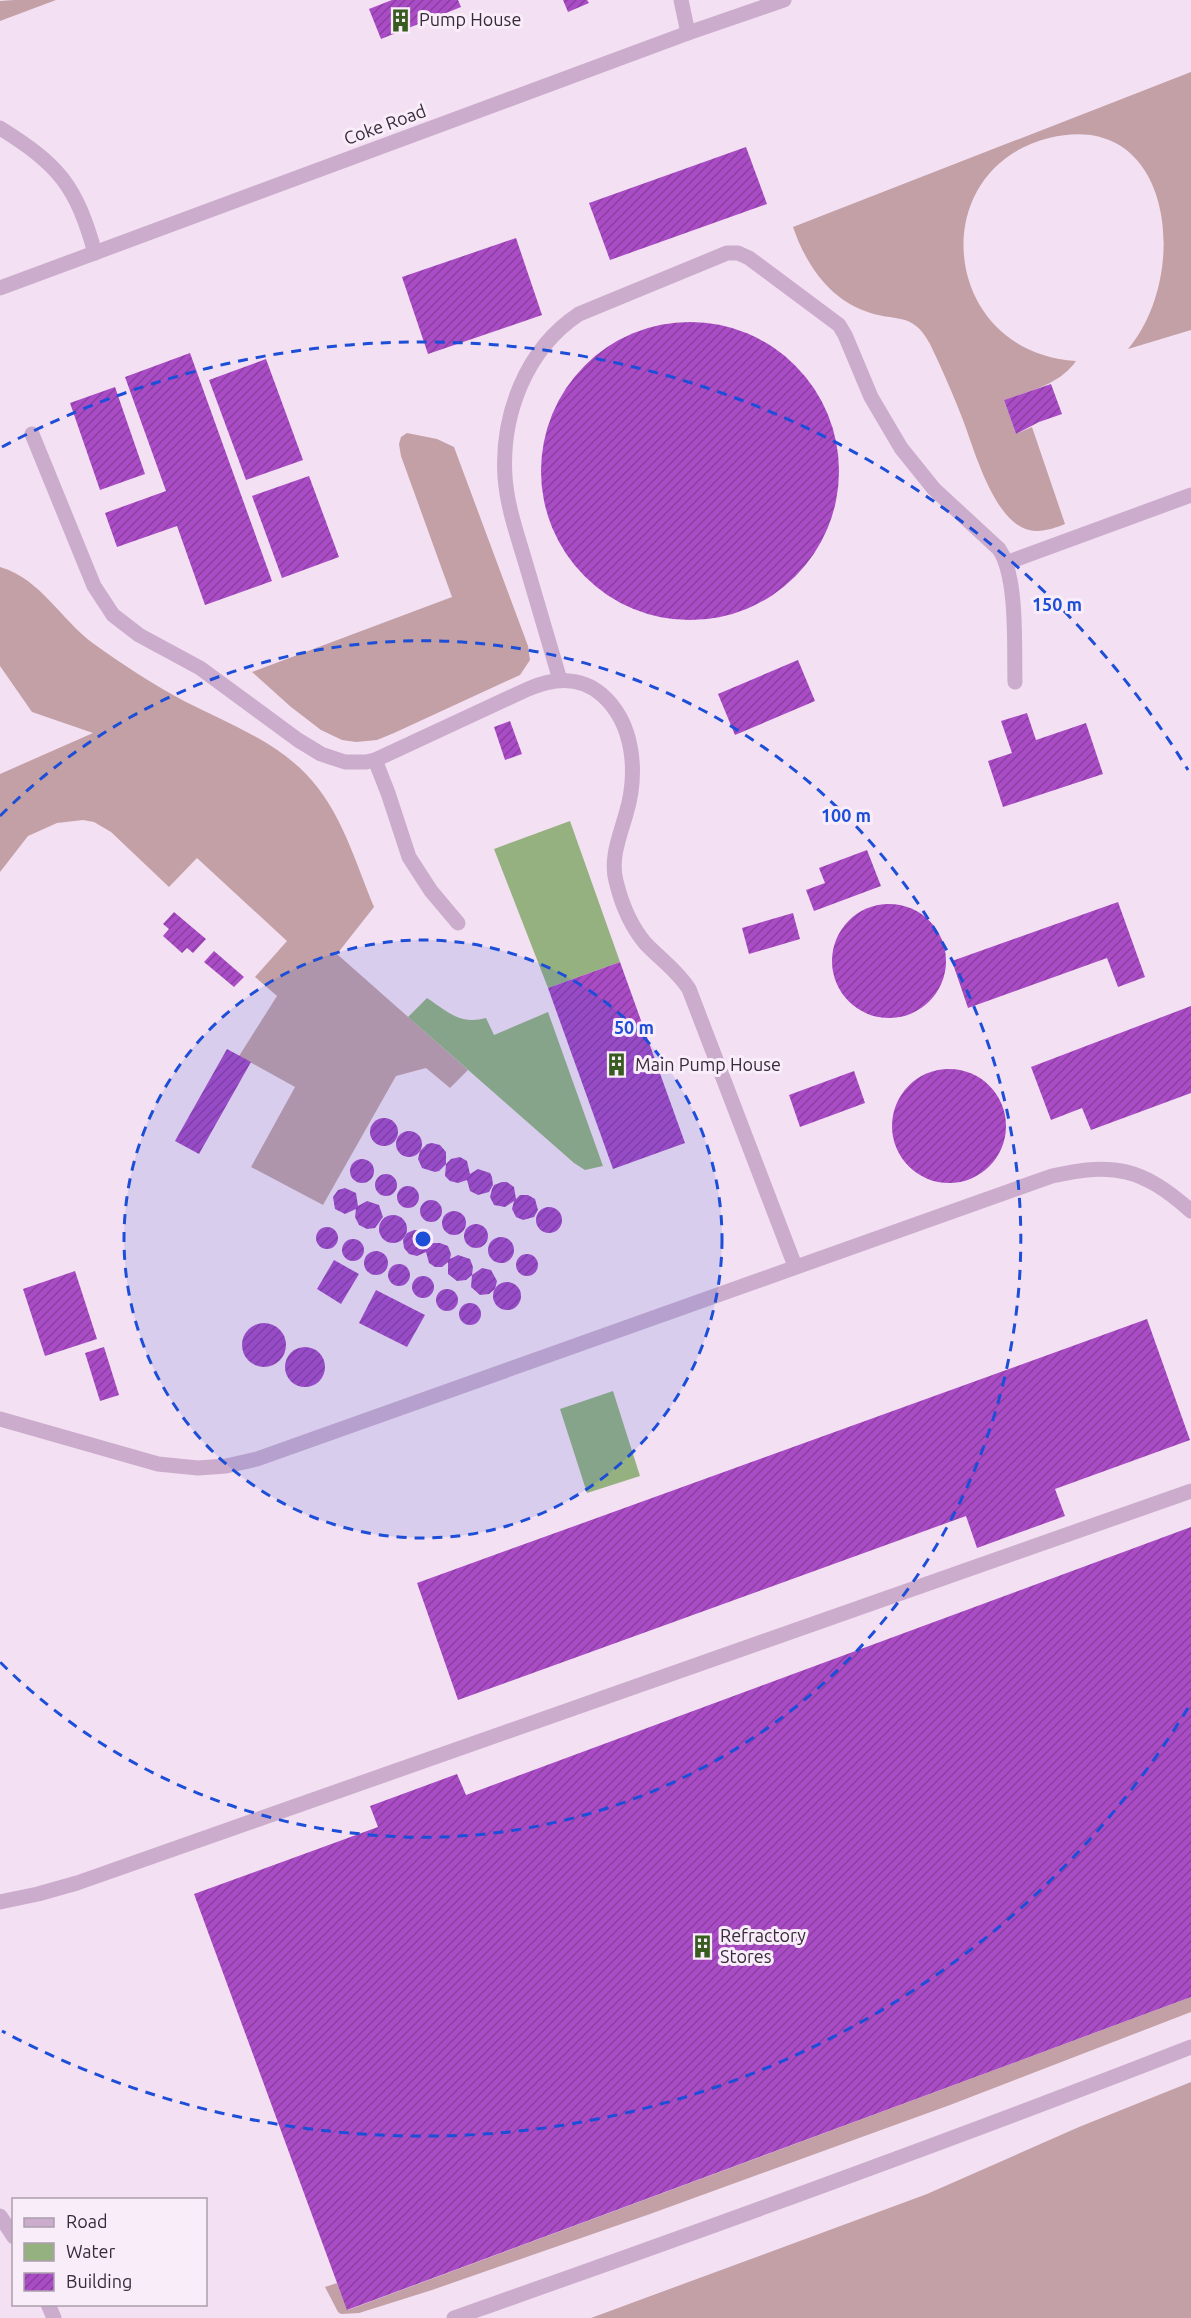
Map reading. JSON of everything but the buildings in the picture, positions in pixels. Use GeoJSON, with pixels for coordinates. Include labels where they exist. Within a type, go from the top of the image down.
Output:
{"type":"FeatureCollection","features":[{"type":"Feature","properties":{"kind":"lane"},"geometry":{"type":"LineString","coordinates":[[681,0],[688,33]]}},
{"type":"Feature","properties":{"kind":"lane","name":"Coke Road"},"geometry":{"type":"LineString","coordinates":[[0,288],[688,33],[784,0]]}},
{"type":"Feature","properties":{"kind":"lane"},"geometry":{"type":"LineString","coordinates":[[0,128],[42,156],[63,178],[81,210],[95,253]]}},
{"type":"Feature","properties":{"kind":"lane"},"geometry":{"type":"LineString","coordinates":[[560,680],[508,497],[505,479],[505,447],[516,396],[541,350],[558,329],[567,322],[613,298],[727,253],[738,253],[749,258],[839,325],[871,397],[901,448],[934,489],[999,549],[1006,562],[1011,586],[1015,682]]}},
{"type":"Feature","properties":{"kind":"lane"},"geometry":{"type":"LineString","coordinates":[[32,434],[94,586],[113,615],[139,636],[200,668],[315,750],[345,762],[366,762],[375,760],[528,688],[560,680],[581,682],[599,692],[617,712],[629,738],[633,781],[617,848],[615,880],[639,936],[675,970],[689,989],[795,1266]]}},
{"type":"Feature","properties":{"kind":"lane"},"geometry":{"type":"LineString","coordinates":[[1006,562],[1191,495]]}},
{"type":"Feature","properties":{"kind":"lane"},"geometry":{"type":"LineString","coordinates":[[375,760],[409,857],[430,891],[458,923]]}},
{"type":"Feature","properties":{"kind":"lane"},"geometry":{"type":"LineString","coordinates":[[0,1419],[158,1464],[198,1468],[226,1466],[257,1459],[1052,1176],[1088,1169],[1108,1168],[1141,1176],[1170,1193],[1191,1211]]}},
{"type":"Feature","properties":{"kind":"lane"},"geometry":{"type":"LineString","coordinates":[[0,1902],[38,1894],[77,1882],[1191,1491]]}},
{"type":"Feature","properties":{"kind":"lane"},"geometry":{"type":"LineString","coordinates":[[454,2318],[771,2206],[1191,2047]]}},
{"type":"Feature","properties":{"kind":"lane"},"geometry":{"type":"LineString","coordinates":[[0,2216],[12,2234]]}},
{"type":"Feature","properties":{"kind":"shaded area"},"geometry":{"type":"Polygon","coordinates":[[[56,0],[0,21],[0,1],[56,0]]]}},
{"type":"Feature","properties":{"kind":"shaded area"},"geometry":{"type":"Polygon","coordinates":[[[1191,72],[1191,330],[1128,349],[1148,317],[1160,280],[1164,242],[1159,204],[1146,172],[1123,147],[1091,135],[1049,138],[1008,156],[981,185],[966,221],[964,258],[975,295],[997,327],[1031,350],[1076,361],[1053,382],[1004,400],[1016,434],[1032,427],[1065,524],[1043,530],[1029,530],[1005,514],[987,483],[947,382],[923,333],[909,322],[865,311],[840,297],[829,288],[811,266],[793,227],[1191,72]]]}},
{"type":"Feature","properties":{"kind":"shaded area"},"geometry":{"type":"Polygon","coordinates":[[[407,433],[437,439],[454,447],[528,646],[530,660],[520,675],[394,733],[377,740],[356,742],[342,740],[321,730],[252,672],[452,597],[401,456],[399,444],[401,437],[407,433]]]}},
{"type":"Feature","properties":{"kind":"shaded area"},"geometry":{"type":"Polygon","coordinates":[[[0,567],[14,573],[39,590],[82,634],[116,660],[150,682],[279,751],[306,774],[318,788],[338,820],[374,907],[337,954],[468,1070],[450,1088],[426,1068],[396,1076],[323,1205],[251,1167],[295,1087],[239,1056],[277,996],[255,977],[287,941],[197,858],[169,887],[111,832],[94,822],[83,820],[57,823],[28,836],[0,872],[0,774],[93,733],[32,712],[0,666],[0,567]]]}},
{"type":"Feature","properties":{"kind":"shaded area"},"geometry":{"type":"Polygon","coordinates":[[[1191,1997],[1191,2012],[950,2105],[432,2290],[359,2313],[341,2314],[325,2287],[337,2283],[348,2310],[1191,1997]]]}},
{"type":"Feature","properties":{"kind":"shaded area"},"geometry":{"type":"Polygon","coordinates":[[[1191,2082],[1191,2318],[591,2318],[927,2194],[1079,2127],[1191,2082]]]}},
{"type":"Feature","properties":{"kind":"water"},"geometry":{"type":"Polygon","coordinates":[[[570,821],[620,962],[548,988],[494,849],[570,821]]]}},
{"type":"Feature","properties":{"kind":"water"},"geometry":{"type":"Polygon","coordinates":[[[427,998],[455,1016],[469,1020],[486,1018],[494,1035],[548,1012],[603,1166],[585,1170],[574,1163],[408,1017],[427,998]]]}},
{"type":"Feature","properties":{"kind":"water"},"geometry":{"type":"Polygon","coordinates":[[[613,1391],[640,1476],[587,1493],[560,1409],[613,1391]]]}},
{"type":"Feature","properties":{"kind":"place","name":"Pump House"},"geometry":{"type":"Point","coordinates":[401,20]}},
{"type":"Feature","properties":{"kind":"place","name":"Main Pump House"},"geometry":{"type":"Point","coordinates":[617,1065]}},
{"type":"Feature","properties":{"kind":"place","name":"Refractory Stores"},"geometry":{"type":"Point","coordinates":[702,1946]}}]}
